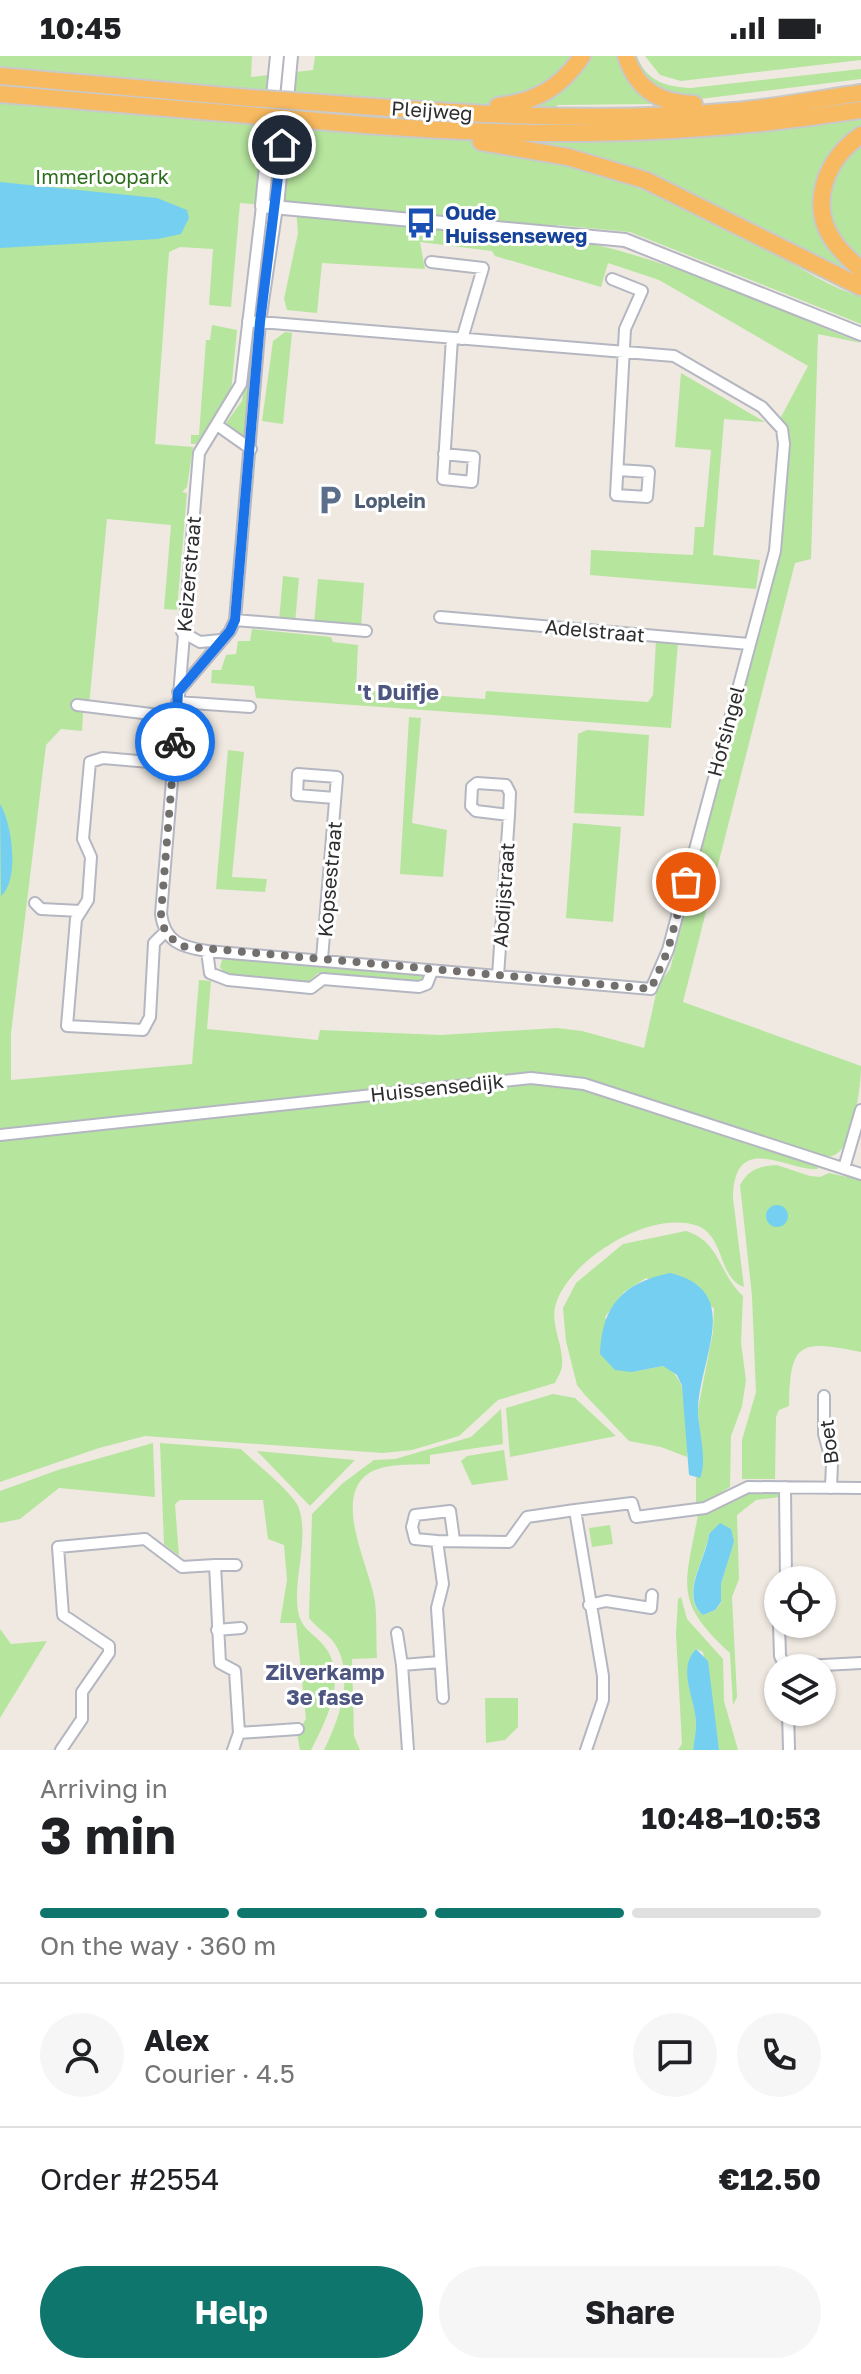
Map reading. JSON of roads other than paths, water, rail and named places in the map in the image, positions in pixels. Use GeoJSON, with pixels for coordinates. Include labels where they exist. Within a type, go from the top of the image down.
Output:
{"type":"FeatureCollection","features":[{"type":"Feature","properties":{"kind":"highway"},"geometry":{"type":"LineString","coordinates":[[440,112],[532,100],[553,88],[582,56]]}},
{"type":"Feature","properties":{"kind":"highway"},"geometry":{"type":"LineString","coordinates":[[626,56],[635,78],[656,98],[735,111]]}},
{"type":"Feature","properties":{"kind":"highway","name":"Pleijweg"},"geometry":{"type":"LineString","coordinates":[[0,76],[440,112],[603,117],[735,111],[861,93]]}},
{"type":"Feature","properties":{"kind":"highway","name":"Pleijweg"},"geometry":{"type":"LineString","coordinates":[[0,94],[412,130],[544,136],[663,133],[861,110]]}},
{"type":"Feature","properties":{"kind":"highway"},"geometry":{"type":"LineString","coordinates":[[412,130],[568,157],[645,180],[861,287]]}},
{"type":"Feature","properties":{"kind":"highway"},"geometry":{"type":"LineString","coordinates":[[861,135],[844,147],[831,164],[822,186],[822,211],[835,243],[861,270]]}},
{"type":"Feature","properties":{"kind":"street"},"geometry":{"type":"LineString","coordinates":[[275,143],[277,56]]}},
{"type":"Feature","properties":{"kind":"street"},"geometry":{"type":"LineString","coordinates":[[275,143],[291,56]]}},
{"type":"Feature","properties":{"kind":"street","name":"Keizerstraat"},"geometry":{"type":"LineString","coordinates":[[177,697],[199,453],[241,384],[262,206],[275,143]]}},
{"type":"Feature","properties":{"kind":"street","name":"Keizerstraat"},"geometry":{"type":"LineString","coordinates":[[177,697],[235,620],[260,322],[277,207],[275,143]]}},
{"type":"Feature","properties":{"kind":"street"},"geometry":{"type":"LineString","coordinates":[[262,206],[625,240],[861,334]]}},
{"type":"Feature","properties":{"kind":"street"},"geometry":{"type":"LineString","coordinates":[[431,262],[483,268],[457,338],[444,454]]}},
{"type":"Feature","properties":{"kind":"street"},"geometry":{"type":"LineString","coordinates":[[612,279],[642,291],[625,329],[618,470]]}},
{"type":"Feature","properties":{"kind":"street","name":"Hofsingel"},"geometry":{"type":"LineString","coordinates":[[165,932],[180,946],[207,951],[651,989],[656,984],[668,950],[775,551],[784,444],[782,429],[762,407],[674,356],[248,321]]}},
{"type":"Feature","properties":{"kind":"street"},"geometry":{"type":"LineString","coordinates":[[217,425],[251,449]]}},
{"type":"Feature","properties":{"kind":"street","name":"Adelstraat"},"geometry":{"type":"LineString","coordinates":[[440,617],[749,644]]}},
{"type":"Feature","properties":{"kind":"street"},"geometry":{"type":"LineString","coordinates":[[235,620],[366,631]]}},
{"type":"Feature","properties":{"kind":"street"},"geometry":{"type":"LineString","coordinates":[[182,632],[200,642],[221,640]]}},
{"type":"Feature","properties":{"kind":"street"},"geometry":{"type":"LineString","coordinates":[[173,764],[103,758],[90,762],[83,839],[91,857],[88,900],[76,919],[67,1026],[143,1030],[150,1017],[154,943],[165,932],[161,914],[173,764],[177,697],[250,707]]}},
{"type":"Feature","properties":{"kind":"street"},"geometry":{"type":"LineString","coordinates":[[77,705],[176,717]]}},
{"type":"Feature","properties":{"kind":"street","name":"Kopsestraat"},"geometry":{"type":"LineString","coordinates":[[322,959],[335,798]]}},
{"type":"Feature","properties":{"kind":"street","name":"Abdijstraat"},"geometry":{"type":"LineString","coordinates":[[498,976],[509,815]]}},
{"type":"Feature","properties":{"kind":"street"},"geometry":{"type":"LineString","coordinates":[[35,903],[41,909],[81,911]]}},
{"type":"Feature","properties":{"kind":"street","name":"Hofsingel"},"geometry":{"type":"LineString","coordinates":[[207,951],[210,973],[228,980],[311,988],[323,979],[419,987],[427,984],[432,971]]}},
{"type":"Feature","properties":{"kind":"street","name":"Huissensedijk"},"geometry":{"type":"LineString","coordinates":[[0,1135],[531,1078],[584,1084],[861,1174]]}},
{"type":"Feature","properties":{"kind":"street"},"geometry":{"type":"LineString","coordinates":[[844,1168],[861,1110]]}},
{"type":"Feature","properties":{"kind":"street","name":"Boet"},"geometry":{"type":"LineString","coordinates":[[824,1396],[824,1434],[832,1463],[831,1488]]}},
{"type":"Feature","properties":{"kind":"street"},"geometry":{"type":"LineString","coordinates":[[454,1540],[450,1511],[415,1515],[412,1527],[415,1539],[462,1543],[509,1542],[527,1517],[632,1503],[636,1517],[705,1508],[748,1487],[861,1488]]}},
{"type":"Feature","properties":{"kind":"street"},"geometry":{"type":"LineString","coordinates":[[785,1487],[786,1566]]}},
{"type":"Feature","properties":{"kind":"street"},"geometry":{"type":"LineString","coordinates":[[575,1510],[603,1700],[586,1750]]}},
{"type":"Feature","properties":{"kind":"street"},"geometry":{"type":"LineString","coordinates":[[61,1750],[82,1719],[82,1692],[109,1653],[109,1646],[63,1615],[58,1547],[145,1539],[182,1567],[236,1565]]}},
{"type":"Feature","properties":{"kind":"street"},"geometry":{"type":"LineString","coordinates":[[437,1541],[443,1584],[437,1608],[443,1698]]}},
{"type":"Feature","properties":{"kind":"street"},"geometry":{"type":"LineString","coordinates":[[215,1565],[220,1663],[235,1671],[239,1733],[233,1750]]}},
{"type":"Feature","properties":{"kind":"street"},"geometry":{"type":"LineString","coordinates":[[589,1605],[606,1601],[651,1608],[652,1595]]}},
{"type":"Feature","properties":{"kind":"street"},"geometry":{"type":"LineString","coordinates":[[217,1630],[241,1628]]}},
{"type":"Feature","properties":{"kind":"street"},"geometry":{"type":"LineString","coordinates":[[397,1633],[408,1750]]}},
{"type":"Feature","properties":{"kind":"street"},"geometry":{"type":"LineString","coordinates":[[402,1665],[440,1662]]}},
{"type":"Feature","properties":{"kind":"street"},"geometry":{"type":"LineString","coordinates":[[836,1664],[861,1663]]}},
{"type":"Feature","properties":{"kind":"street"},"geometry":{"type":"LineString","coordinates":[[788,1726],[789,1749]]}},
{"type":"Feature","properties":{"kind":"street"},"geometry":{"type":"LineString","coordinates":[[239,1733],[298,1729]]}},
{"type":"Feature","properties":{"kind":"water"},"geometry":{"type":"Polygon","coordinates":[[[0,182],[157,198],[187,210],[189,218],[181,234],[158,239],[0,248],[0,182]]]}},
{"type":"Feature","properties":{"kind":"water"},"geometry":{"type":"Polygon","coordinates":[[[0,804],[8,824],[12,851],[11,878],[1,896],[0,804]]]}},
{"type":"Feature","properties":{"kind":"water"},"geometry":{"type":"Polygon","coordinates":[[[777,1205],[785,1208],[788,1216],[785,1224],[777,1227],[769,1224],[766,1216],[769,1208],[777,1205]]]}},
{"type":"Feature","properties":{"kind":"water"},"geometry":{"type":"Polygon","coordinates":[[[670,1273],[693,1282],[706,1295],[712,1311],[712,1329],[698,1410],[703,1454],[700,1478],[689,1475],[682,1386],[677,1375],[663,1366],[632,1372],[615,1370],[600,1354],[605,1322],[618,1299],[640,1283],[670,1273]]]}},
{"type":"Feature","properties":{"kind":"water"},"geometry":{"type":"Polygon","coordinates":[[[720,1523],[731,1529],[734,1542],[721,1584],[721,1602],[715,1610],[703,1615],[696,1607],[694,1597],[696,1576],[709,1534],[720,1523]]]}},
{"type":"Feature","properties":{"kind":"water"},"geometry":{"type":"Polygon","coordinates":[[[696,1649],[708,1661],[719,1750],[693,1750],[696,1724],[687,1675],[690,1657],[696,1649]]]}},
{"type":"Feature","properties":{"kind":"place","name":"Oude Huissenseweg"},"geometry":{"type":"Point","coordinates":[421,223]}},
{"type":"Feature","properties":{"kind":"place","name":"Loplein"},"geometry":{"type":"Point","coordinates":[330,500]}},
{"type":"Feature","properties":{"kind":"district","name":"'t Duifje"},"geometry":{"type":"Point","coordinates":[398,691]}},
{"type":"Feature","properties":{"kind":"district","name":"Zilverkamp 3e fase"},"geometry":{"type":"Point","coordinates":[325,1684]}},
{"type":"Feature","properties":{"kind":"park label","name":"Immerloopark"},"geometry":{"type":"Point","coordinates":[102,176]}}]}
